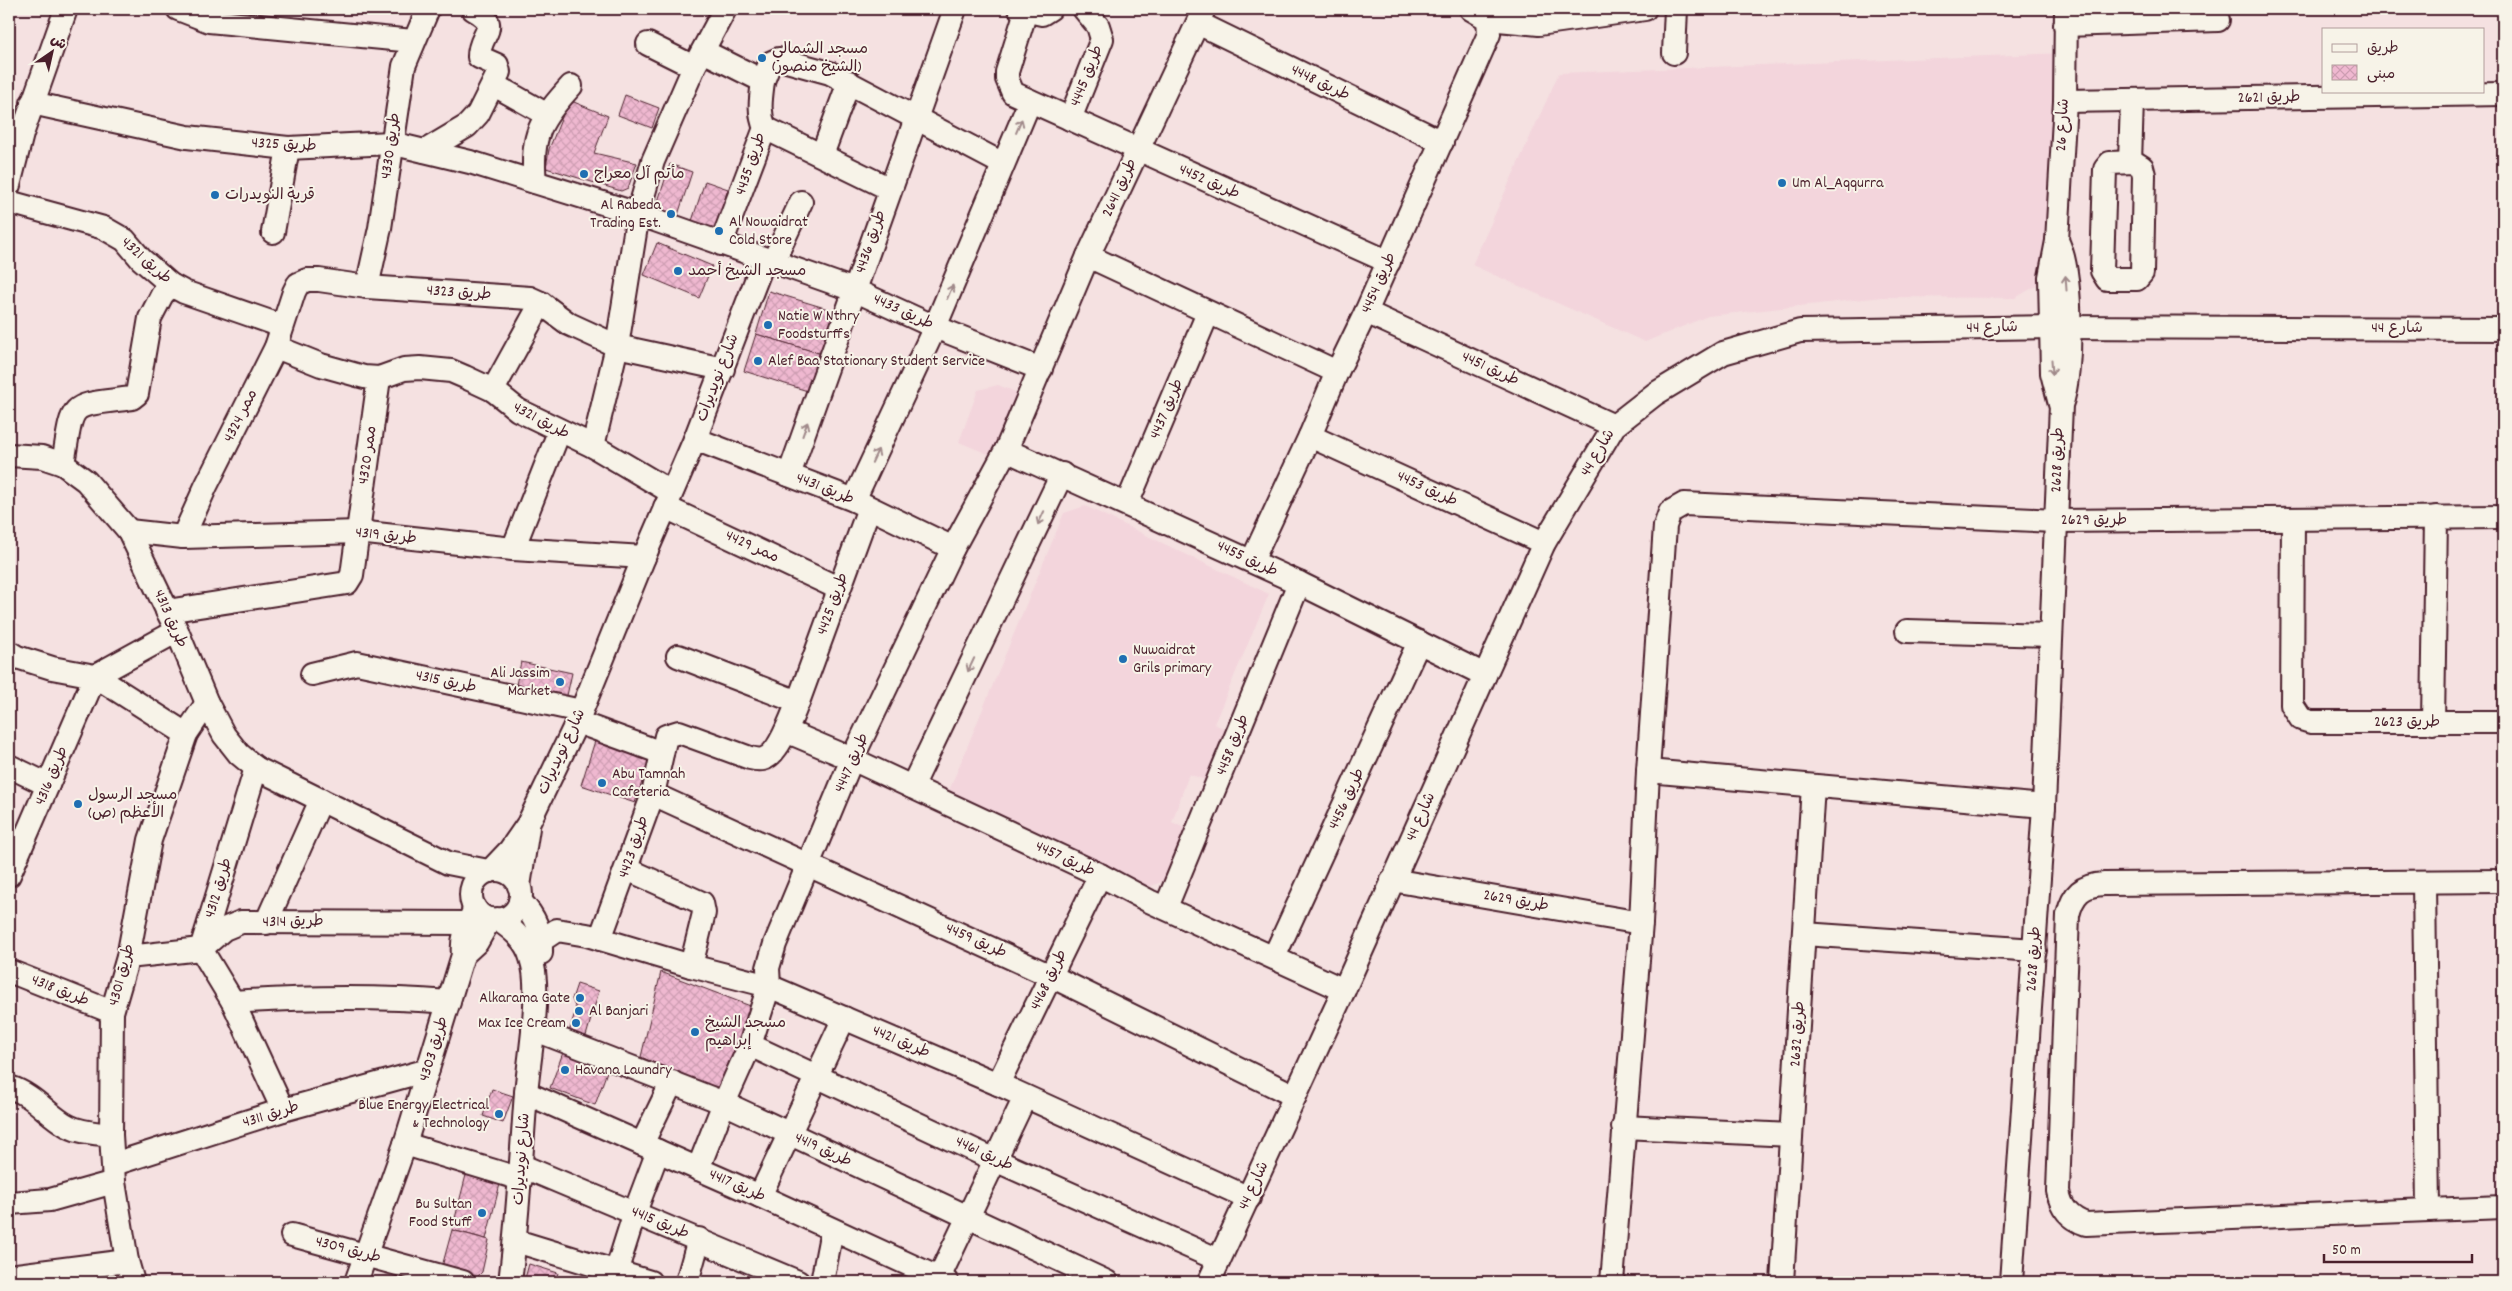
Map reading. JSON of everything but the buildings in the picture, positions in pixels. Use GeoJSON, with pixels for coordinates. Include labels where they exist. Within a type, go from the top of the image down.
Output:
{"type":"FeatureCollection","features":[{"type":"Feature","properties":{"kind":"street"},"geometry":{"type":"LineString","coordinates":[[9,185],[15,132],[32,104],[66,9]]}},
{"type":"Feature","properties":{"kind":"street"},"geometry":{"type":"LineString","coordinates":[[178,9],[209,21],[413,41]]}},
{"type":"Feature","properties":{"kind":"street","name":"طريق 4330"},"geometry":{"type":"LineString","coordinates":[[367,287],[380,228],[404,66],[428,9]]}},
{"type":"Feature","properties":{"kind":"street"},"geometry":{"type":"LineString","coordinates":[[425,152],[467,126],[478,114],[494,85],[499,67],[481,58],[479,54],[488,29],[488,22],[484,16],[473,9]]}},
{"type":"Feature","properties":{"kind":"street"},"geometry":{"type":"LineString","coordinates":[[617,346],[638,214],[653,161],[699,59],[725,9]]}},
{"type":"Feature","properties":{"kind":"street","name":"طريق 4436"},"geometry":{"type":"LineString","coordinates":[[788,475],[955,9]]}},
{"type":"Feature","properties":{"kind":"street"},"geometry":{"type":"LineString","coordinates":[[1022,10],[1042,14],[1050,9]]}},
{"type":"Feature","properties":{"kind":"street","name":"طريق 4445"},"geometry":{"type":"LineString","coordinates":[[1070,119],[1102,39],[1098,26],[1084,9]]}},
{"type":"Feature","properties":{"kind":"street"},"geometry":{"type":"LineString","coordinates":[[1480,14],[1539,16],[1645,9]]}},
{"type":"Feature","properties":{"kind":"street"},"geometry":{"type":"LineString","coordinates":[[1674,53],[1676,9]]}},
{"type":"Feature","properties":{"kind":"street","name":"طريق 4452"},"geometry":{"type":"LineString","coordinates":[[1022,10],[1007,72],[1007,80],[1013,93],[1389,262]]}},
{"type":"Feature","properties":{"kind":"street","name":"طريق 4454"},"geometry":{"type":"LineString","coordinates":[[1252,561],[1310,436],[1336,372],[1389,262],[1489,34],[1480,14]]}},
{"type":"Feature","properties":{"kind":"street","name":"طريق 4448"},"geometry":{"type":"LineString","coordinates":[[1201,16],[1442,142]]}},
{"type":"Feature","properties":{"kind":"street","name":"طريق 2641"},"geometry":{"type":"LineString","coordinates":[[1041,369],[1088,256],[1201,16]]}},
{"type":"Feature","properties":{"kind":"street"},"geometry":{"type":"LineString","coordinates":[[2065,17],[2218,20]]}},
{"type":"Feature","properties":{"kind":"street","name":"شارع 26"},"geometry":{"type":"LineString","coordinates":[[2059,327],[2064,260],[2057,241],[2064,102],[2065,17]]}},
{"type":"Feature","properties":{"kind":"street"},"geometry":{"type":"LineString","coordinates":[[648,44],[763,81],[770,63],[779,59],[830,73],[1003,164]]}},
{"type":"Feature","properties":{"kind":"street","name":"طريق 4435"},"geometry":{"type":"LineString","coordinates":[[721,244],[765,128],[761,118],[760,104],[763,81]]}},
{"type":"Feature","properties":{"kind":"street"},"geometry":{"type":"LineString","coordinates":[[822,155],[849,82]]}},
{"type":"Feature","properties":{"kind":"street"},"geometry":{"type":"LineString","coordinates":[[494,85],[546,114]]}},
{"type":"Feature","properties":{"kind":"street"},"geometry":{"type":"LineString","coordinates":[[535,182],[535,147],[546,114],[571,86]]}},
{"type":"Feature","properties":{"kind":"street","name":"طريق 2621"},"geometry":{"type":"LineString","coordinates":[[2064,102],[2503,94]]}},
{"type":"Feature","properties":{"kind":"street"},"geometry":{"type":"LineString","coordinates":[[2130,162],[2132,100]]}},
{"type":"Feature","properties":{"kind":"street","name":"طريق 4425"},"geometry":{"type":"LineString","coordinates":[[662,753],[666,736],[679,732],[750,758],[762,760],[772,753],[786,731],[838,588],[862,504],[1030,101]]}},
{"type":"Feature","properties":{"kind":"street","name":"طريق 4325"},"geometry":{"type":"LineString","coordinates":[[32,104],[187,137],[288,148],[392,143],[535,182],[638,214]]}},
{"type":"Feature","properties":{"kind":"street"},"geometry":{"type":"LineString","coordinates":[[765,128],[890,189]]}},
{"type":"Feature","properties":{"kind":"street"},"geometry":{"type":"LineString","coordinates":[[273,232],[288,148]]}},
{"type":"Feature","properties":{"kind":"street"},"geometry":{"type":"LineString","coordinates":[[2130,162],[2138,164],[2143,171],[2143,269],[2137,279],[2107,279],[2102,271],[2105,169],[2110,163],[2130,162]]}},
{"type":"Feature","properties":{"kind":"street","name":"طريق 4321"},"geometry":{"type":"LineString","coordinates":[[9,202],[104,228],[125,240],[141,258],[171,284],[279,337],[321,365],[364,377],[379,378],[404,369],[434,369],[458,374],[493,390],[518,410],[560,432],[593,446],[668,499]]}},
{"type":"Feature","properties":{"kind":"street","name":"شارع نويديرات"},"geometry":{"type":"LineString","coordinates":[[489,871],[510,850],[528,824],[579,716],[769,261],[801,202]]}},
{"type":"Feature","properties":{"kind":"street"},"geometry":{"type":"LineString","coordinates":[[638,214],[769,261]]}},
{"type":"Feature","properties":{"kind":"street"},"geometry":{"type":"LineString","coordinates":[[1088,256],[1208,314],[1336,372]]}},
{"type":"Feature","properties":{"kind":"street","name":"طريق 4433"},"geometry":{"type":"LineString","coordinates":[[769,261],[854,290],[935,327],[1041,369]]}},
{"type":"Feature","properties":{"kind":"street","name":"طريق 4323"},"geometry":{"type":"LineString","coordinates":[[294,292],[298,284],[307,280],[319,280],[367,287],[530,298],[541,303],[569,324],[617,346],[723,369]]}},
{"type":"Feature","properties":{"kind":"street"},"geometry":{"type":"LineString","coordinates":[[63,464],[71,416],[76,408],[84,404],[132,398],[137,394],[150,318],[162,295],[171,284]]}},
{"type":"Feature","properties":{"kind":"street","name":"ممر 4324"},"geometry":{"type":"LineString","coordinates":[[183,537],[279,337],[294,292]]}},
{"type":"Feature","properties":{"kind":"street"},"geometry":{"type":"LineString","coordinates":[[493,390],[541,303]]}},
{"type":"Feature","properties":{"kind":"street","name":"طريق 4451"},"geometry":{"type":"LineString","coordinates":[[1366,312],[1614,426]]}},
{"type":"Feature","properties":{"kind":"street","name":"طريق 4437"},"geometry":{"type":"LineString","coordinates":[[1127,504],[1208,314]]}},
{"type":"Feature","properties":{"kind":"street","name":"شارع 44"},"geometry":{"type":"LineString","coordinates":[[1209,1282],[1344,990],[1544,542],[1614,426],[1655,394],[1723,353],[1800,330],[2059,327],[2503,329]]}},
{"type":"Feature","properties":{"kind":"street","name":"طريق 2628"},"geometry":{"type":"LineString","coordinates":[[2011,1282],[2044,806],[2061,405],[2067,386],[2059,327]]}},
{"type":"Feature","properties":{"kind":"street","name":"طريق 4321"},"geometry":{"type":"LineString","coordinates":[[593,446],[617,346]]}},
{"type":"Feature","properties":{"kind":"street","name":"طريق 4447"},"geometry":{"type":"LineString","coordinates":[[698,1169],[724,1103],[750,1046],[769,986],[768,968],[775,944],[810,864],[852,759],[953,548],[1006,450],[1041,369]]}},
{"type":"Feature","properties":{"kind":"street","name":"ممر 4320"},"geometry":{"type":"LineString","coordinates":[[358,532],[379,378]]}},
{"type":"Feature","properties":{"kind":"street"},"geometry":{"type":"LineString","coordinates":[[513,549],[560,432]]}},
{"type":"Feature","properties":{"kind":"street","name":"طريق 4453"},"geometry":{"type":"LineString","coordinates":[[1310,436],[1544,542]]}},
{"type":"Feature","properties":{"kind":"street","name":"طريق 4431"},"geometry":{"type":"LineString","coordinates":[[695,439],[862,504],[953,548]]}},
{"type":"Feature","properties":{"kind":"street","name":"طريق 4455"},"geometry":{"type":"LineString","coordinates":[[1006,450],[1252,561],[1485,675]]}},
{"type":"Feature","properties":{"kind":"street","name":"طريق 4313"},"geometry":{"type":"LineString","coordinates":[[9,455],[42,457],[63,464],[86,481],[128,531],[177,631],[206,703],[224,735],[239,754],[256,768],[436,857],[461,867],[489,871]]}},
{"type":"Feature","properties":{"kind":"street"},"geometry":{"type":"LineString","coordinates":[[912,787],[1062,474]]}},
{"type":"Feature","properties":{"kind":"street","name":"ممر 4429"},"geometry":{"type":"LineString","coordinates":[[668,499],[838,588]]}},
{"type":"Feature","properties":{"kind":"street","name":"طريق 2629"},"geometry":{"type":"LineString","coordinates":[[1648,771],[1665,526],[1670,512],[1684,504],[2056,521],[2503,517]]}},
{"type":"Feature","properties":{"kind":"street"},"geometry":{"type":"LineString","coordinates":[[2433,723],[2436,517]]}},
{"type":"Feature","properties":{"kind":"street","name":"طريق 2623"},"geometry":{"type":"LineString","coordinates":[[2293,519],[2292,705],[2301,719],[2312,722],[2503,722]]}},
{"type":"Feature","properties":{"kind":"street","name":"طريق 4319"},"geometry":{"type":"LineString","coordinates":[[128,531],[183,537],[358,532],[513,549],[644,557]]}},
{"type":"Feature","properties":{"kind":"street"},"geometry":{"type":"LineString","coordinates":[[167,610],[347,583],[352,575],[358,532]]}},
{"type":"Feature","properties":{"kind":"street","name":"طريق 4458"},"geometry":{"type":"LineString","coordinates":[[1166,907],[1300,584]]}},
{"type":"Feature","properties":{"kind":"street"},"geometry":{"type":"LineString","coordinates":[[95,676],[177,631]]}},
{"type":"Feature","properties":{"kind":"street"},"geometry":{"type":"LineString","coordinates":[[1907,631],[2050,636]]}},
{"type":"Feature","properties":{"kind":"street","name":"طريق 4456"},"geometry":{"type":"LineString","coordinates":[[1274,957],[1419,642]]}},
{"type":"Feature","properties":{"kind":"street"},"geometry":{"type":"LineString","coordinates":[[9,652],[17,657],[52,668],[95,676],[186,734]]}},
{"type":"Feature","properties":{"kind":"street"},"geometry":{"type":"LineString","coordinates":[[678,656],[798,702]]}},
{"type":"Feature","properties":{"kind":"street","name":"طريق 4315"},"geometry":{"type":"LineString","coordinates":[[312,674],[358,664],[579,716],[662,753]]}},
{"type":"Feature","properties":{"kind":"street","name":"طريق 4316"},"geometry":{"type":"LineString","coordinates":[[12,861],[48,785],[95,676]]}},
{"type":"Feature","properties":{"kind":"street","name":"طريق 4301"},"geometry":{"type":"LineString","coordinates":[[130,1272],[114,1173],[111,1135],[112,1012],[128,957],[150,840],[186,734],[206,703]]}},
{"type":"Feature","properties":{"kind":"street","name":"طريق 4457"},"geometry":{"type":"LineString","coordinates":[[786,731],[852,759],[1100,875],[1149,901],[1166,907],[1344,990]]}},
{"type":"Feature","properties":{"kind":"street","name":"طريق 4423"},"geometry":{"type":"LineString","coordinates":[[600,939],[653,794],[662,753]]}},
{"type":"Feature","properties":{"kind":"street"},"geometry":{"type":"LineString","coordinates":[[9,766],[48,785]]}},
{"type":"Feature","properties":{"kind":"street","name":"طريق 4312"},"geometry":{"type":"LineString","coordinates":[[201,949],[256,768]]}},
{"type":"Feature","properties":{"kind":"street"},"geometry":{"type":"LineString","coordinates":[[1612,1282],[1623,1127],[1641,923],[1648,771],[2044,806]]}},
{"type":"Feature","properties":{"kind":"street","name":"طريق 2632"},"geometry":{"type":"LineString","coordinates":[[1782,1282],[1813,786]]}},
{"type":"Feature","properties":{"kind":"street","name":"طريق 4459"},"geometry":{"type":"LineString","coordinates":[[653,794],[810,864],[1051,976],[1295,1096]]}},
{"type":"Feature","properties":{"kind":"street"},"geometry":{"type":"LineString","coordinates":[[266,922],[321,800]]}},
{"type":"Feature","properties":{"kind":"street","name":"شارع نويديرات"},"geometry":{"type":"LineString","coordinates":[[528,824],[519,894],[534,918],[542,940],[541,958],[534,975]]}},
{"type":"Feature","properties":{"kind":"street","name":"طريق 4313"},"geometry":{"type":"LineString","coordinates":[[436,857],[480,914]]}},
{"type":"Feature","properties":{"kind":"street"},"geometry":{"type":"LineString","coordinates":[[627,868],[702,904],[704,913],[691,966]]}},
{"type":"Feature","properties":{"kind":"street"},"geometry":{"type":"LineString","coordinates":[[489,871],[504,872],[516,880],[519,894],[511,914],[480,914],[475,882],[489,871]]}},
{"type":"Feature","properties":{"kind":"street","name":"طريق 4468"},"geometry":{"type":"LineString","coordinates":[[998,1084],[1100,875]]}},
{"type":"Feature","properties":{"kind":"street","name":"طريق 2629"},"geometry":{"type":"LineString","coordinates":[[1392,880],[1641,923]]}},
{"type":"Feature","properties":{"kind":"street"},"geometry":{"type":"LineString","coordinates":[[2503,881],[2097,884],[2078,891],[2071,902],[2068,915],[2058,1191],[2060,1201],[2068,1214],[2086,1224],[2503,1207]]}},
{"type":"Feature","properties":{"kind":"street"},"geometry":{"type":"LineString","coordinates":[[2424,882],[2428,1210]]}},
{"type":"Feature","properties":{"kind":"street","name":"شارع نويديرات"},"geometry":{"type":"LineString","coordinates":[[480,914],[512,929],[524,942],[532,958],[534,975],[533,1029],[526,1093],[516,1241],[510,1282]]}},
{"type":"Feature","properties":{"kind":"street","name":"طريق 4314"},"geometry":{"type":"LineString","coordinates":[[201,949],[224,929],[241,922],[480,914]]}},
{"type":"Feature","properties":{"kind":"street","name":"طريق 4303"},"geometry":{"type":"LineString","coordinates":[[356,1282],[405,1144],[464,955],[462,942],[480,914]]}},
{"type":"Feature","properties":{"kind":"street","name":"طريق 4421"},"geometry":{"type":"LineString","coordinates":[[542,940],[557,930],[600,939],[691,966],[769,986],[998,1084],[1248,1198]]}},
{"type":"Feature","properties":{"kind":"street"},"geometry":{"type":"LineString","coordinates":[[1804,934],[2035,950]]}},
{"type":"Feature","properties":{"kind":"street"},"geometry":{"type":"LineString","coordinates":[[128,957],[201,949],[233,1002],[283,1110]]}},
{"type":"Feature","properties":{"kind":"street","name":"طريق 4318"},"geometry":{"type":"LineString","coordinates":[[9,971],[112,1012]]}},
{"type":"Feature","properties":{"kind":"street"},"geometry":{"type":"LineString","coordinates":[[233,1002],[291,998],[404,999],[449,1002]]}},
{"type":"Feature","properties":{"kind":"street"},"geometry":{"type":"LineString","coordinates":[[760,1196],[844,1018]]}},
{"type":"Feature","properties":{"kind":"street","name":"طريق 4419"},"geometry":{"type":"LineString","coordinates":[[533,1029],[724,1103],[1107,1282]]}},
{"type":"Feature","properties":{"kind":"street","name":"طريق 4461"},"geometry":{"type":"LineString","coordinates":[[750,1046],[995,1160],[1219,1260]]}},
{"type":"Feature","properties":{"kind":"street","name":"طريق 4311"},"geometry":{"type":"LineString","coordinates":[[9,1203],[50,1200],[114,1173],[283,1110],[428,1070]]}},
{"type":"Feature","properties":{"kind":"street"},"geometry":{"type":"LineString","coordinates":[[614,1277],[635,1212],[650,1148],[672,1082]]}},
{"type":"Feature","properties":{"kind":"street"},"geometry":{"type":"LineString","coordinates":[[9,1086],[31,1096],[69,1126],[83,1132],[111,1135]]}},
{"type":"Feature","properties":{"kind":"street","name":"طريق 4417"},"geometry":{"type":"LineString","coordinates":[[526,1093],[760,1196],[941,1281]]}},
{"type":"Feature","properties":{"kind":"street"},"geometry":{"type":"LineString","coordinates":[[941,1281],[968,1217],[1025,1097]]}},
{"type":"Feature","properties":{"kind":"street"},"geometry":{"type":"LineString","coordinates":[[1623,1127],[1791,1134]]}},
{"type":"Feature","properties":{"kind":"street"},"geometry":{"type":"LineString","coordinates":[[405,1144],[521,1172]]}},
{"type":"Feature","properties":{"kind":"street","name":"طريق 4415"},"geometry":{"type":"LineString","coordinates":[[521,1172],[635,1212],[798,1282]]}},
{"type":"Feature","properties":{"kind":"street"},"geometry":{"type":"LineString","coordinates":[[822,1282],[832,1230]]}},
{"type":"Feature","properties":{"kind":"street","name":"طريق 4309"},"geometry":{"type":"LineString","coordinates":[[292,1235],[462,1282]]}},
{"type":"Feature","properties":{"kind":"street"},"geometry":{"type":"LineString","coordinates":[[687,1282],[699,1239]]}},
{"type":"Feature","properties":{"kind":"street"},"geometry":{"type":"LineString","coordinates":[[516,1241],[614,1277],[650,1282]]}},
{"type":"Feature","properties":{"kind":"street"},"geometry":{"type":"LineString","coordinates":[[9,1276],[130,1272]]}},
{"type":"Feature","properties":{"kind":"shaded area","name":"Um Al_Aqqurra"},"geometry":{"type":"Polygon","coordinates":[[[2064,53],[2046,280],[2015,298],[1882,297],[1708,316],[1645,342],[1472,265],[1559,73],[2064,53]]]}},
{"type":"Feature","properties":{"kind":"shaded area"},"geometry":{"type":"Polygon","coordinates":[[[998,385],[1023,395],[995,457],[959,442],[978,390],[998,385]]]}},
{"type":"Feature","properties":{"kind":"shaded area","name":"Nuwaidrat Grils primary"},"geometry":{"type":"Polygon","coordinates":[[[1085,506],[1269,594],[1214,724],[1234,733],[1213,783],[1189,774],[1172,822],[1190,831],[1171,878],[1149,887],[948,793],[1064,513],[1085,506]]]}},
{"type":"Feature","properties":{"kind":"place","name":"مسجد الشمالي (الشيخ منصور)"},"geometry":{"type":"Point","coordinates":[762,58]}},
{"type":"Feature","properties":{"kind":"place","name":"مأتم آل معراج"},"geometry":{"type":"Point","coordinates":[584,174]}},
{"type":"Feature","properties":{"kind":"place","name":"Um Al_Aqqurra"},"geometry":{"type":"Point","coordinates":[1782,183]}},
{"type":"Feature","properties":{"kind":"place","name":"قرية النويدرات"},"geometry":{"type":"Point","coordinates":[215,195]}},
{"type":"Feature","properties":{"kind":"place","name":"Al Rabeda Trading Est."},"geometry":{"type":"Point","coordinates":[671,214]}},
{"type":"Feature","properties":{"kind":"place","name":"Al Nowaidrat Cold Store"},"geometry":{"type":"Point","coordinates":[719,231]}},
{"type":"Feature","properties":{"kind":"place","name":"مسجد الشيخ أحمد"},"geometry":{"type":"Point","coordinates":[678,271]}},
{"type":"Feature","properties":{"kind":"place","name":"Natie W Nthry Foodsturffs"},"geometry":{"type":"Point","coordinates":[768,325]}},
{"type":"Feature","properties":{"kind":"place","name":"Alef Baa Stationary Student Service"},"geometry":{"type":"Point","coordinates":[758,361]}},
{"type":"Feature","properties":{"kind":"place","name":"Nuwaidrat Grils primary"},"geometry":{"type":"Point","coordinates":[1123,659]}},
{"type":"Feature","properties":{"kind":"place","name":"Ali Jassim Market"},"geometry":{"type":"Point","coordinates":[560,682]}},
{"type":"Feature","properties":{"kind":"place","name":"Abu Tamnah Cafeteria"},"geometry":{"type":"Point","coordinates":[602,783]}},
{"type":"Feature","properties":{"kind":"place","name":"مسجد الرسول الأعظم (ص)"},"geometry":{"type":"Point","coordinates":[78,804]}},
{"type":"Feature","properties":{"kind":"place","name":"Alkarama Gate"},"geometry":{"type":"Point","coordinates":[580,998]}},
{"type":"Feature","properties":{"kind":"place","name":"Al Banjari"},"geometry":{"type":"Point","coordinates":[579,1011]}},
{"type":"Feature","properties":{"kind":"place","name":"Max Ice Cream"},"geometry":{"type":"Point","coordinates":[576,1023]}},
{"type":"Feature","properties":{"kind":"place","name":"مسجد الشيخ إبراهيم"},"geometry":{"type":"Point","coordinates":[695,1032]}},
{"type":"Feature","properties":{"kind":"place","name":"Havana Laundry"},"geometry":{"type":"Point","coordinates":[565,1070]}},
{"type":"Feature","properties":{"kind":"place","name":"Blue Energy Electrical & Technology"},"geometry":{"type":"Point","coordinates":[499,1114]}},
{"type":"Feature","properties":{"kind":"place","name":"Bu Sultan Food Stuff"},"geometry":{"type":"Point","coordinates":[482,1213]}}]}
